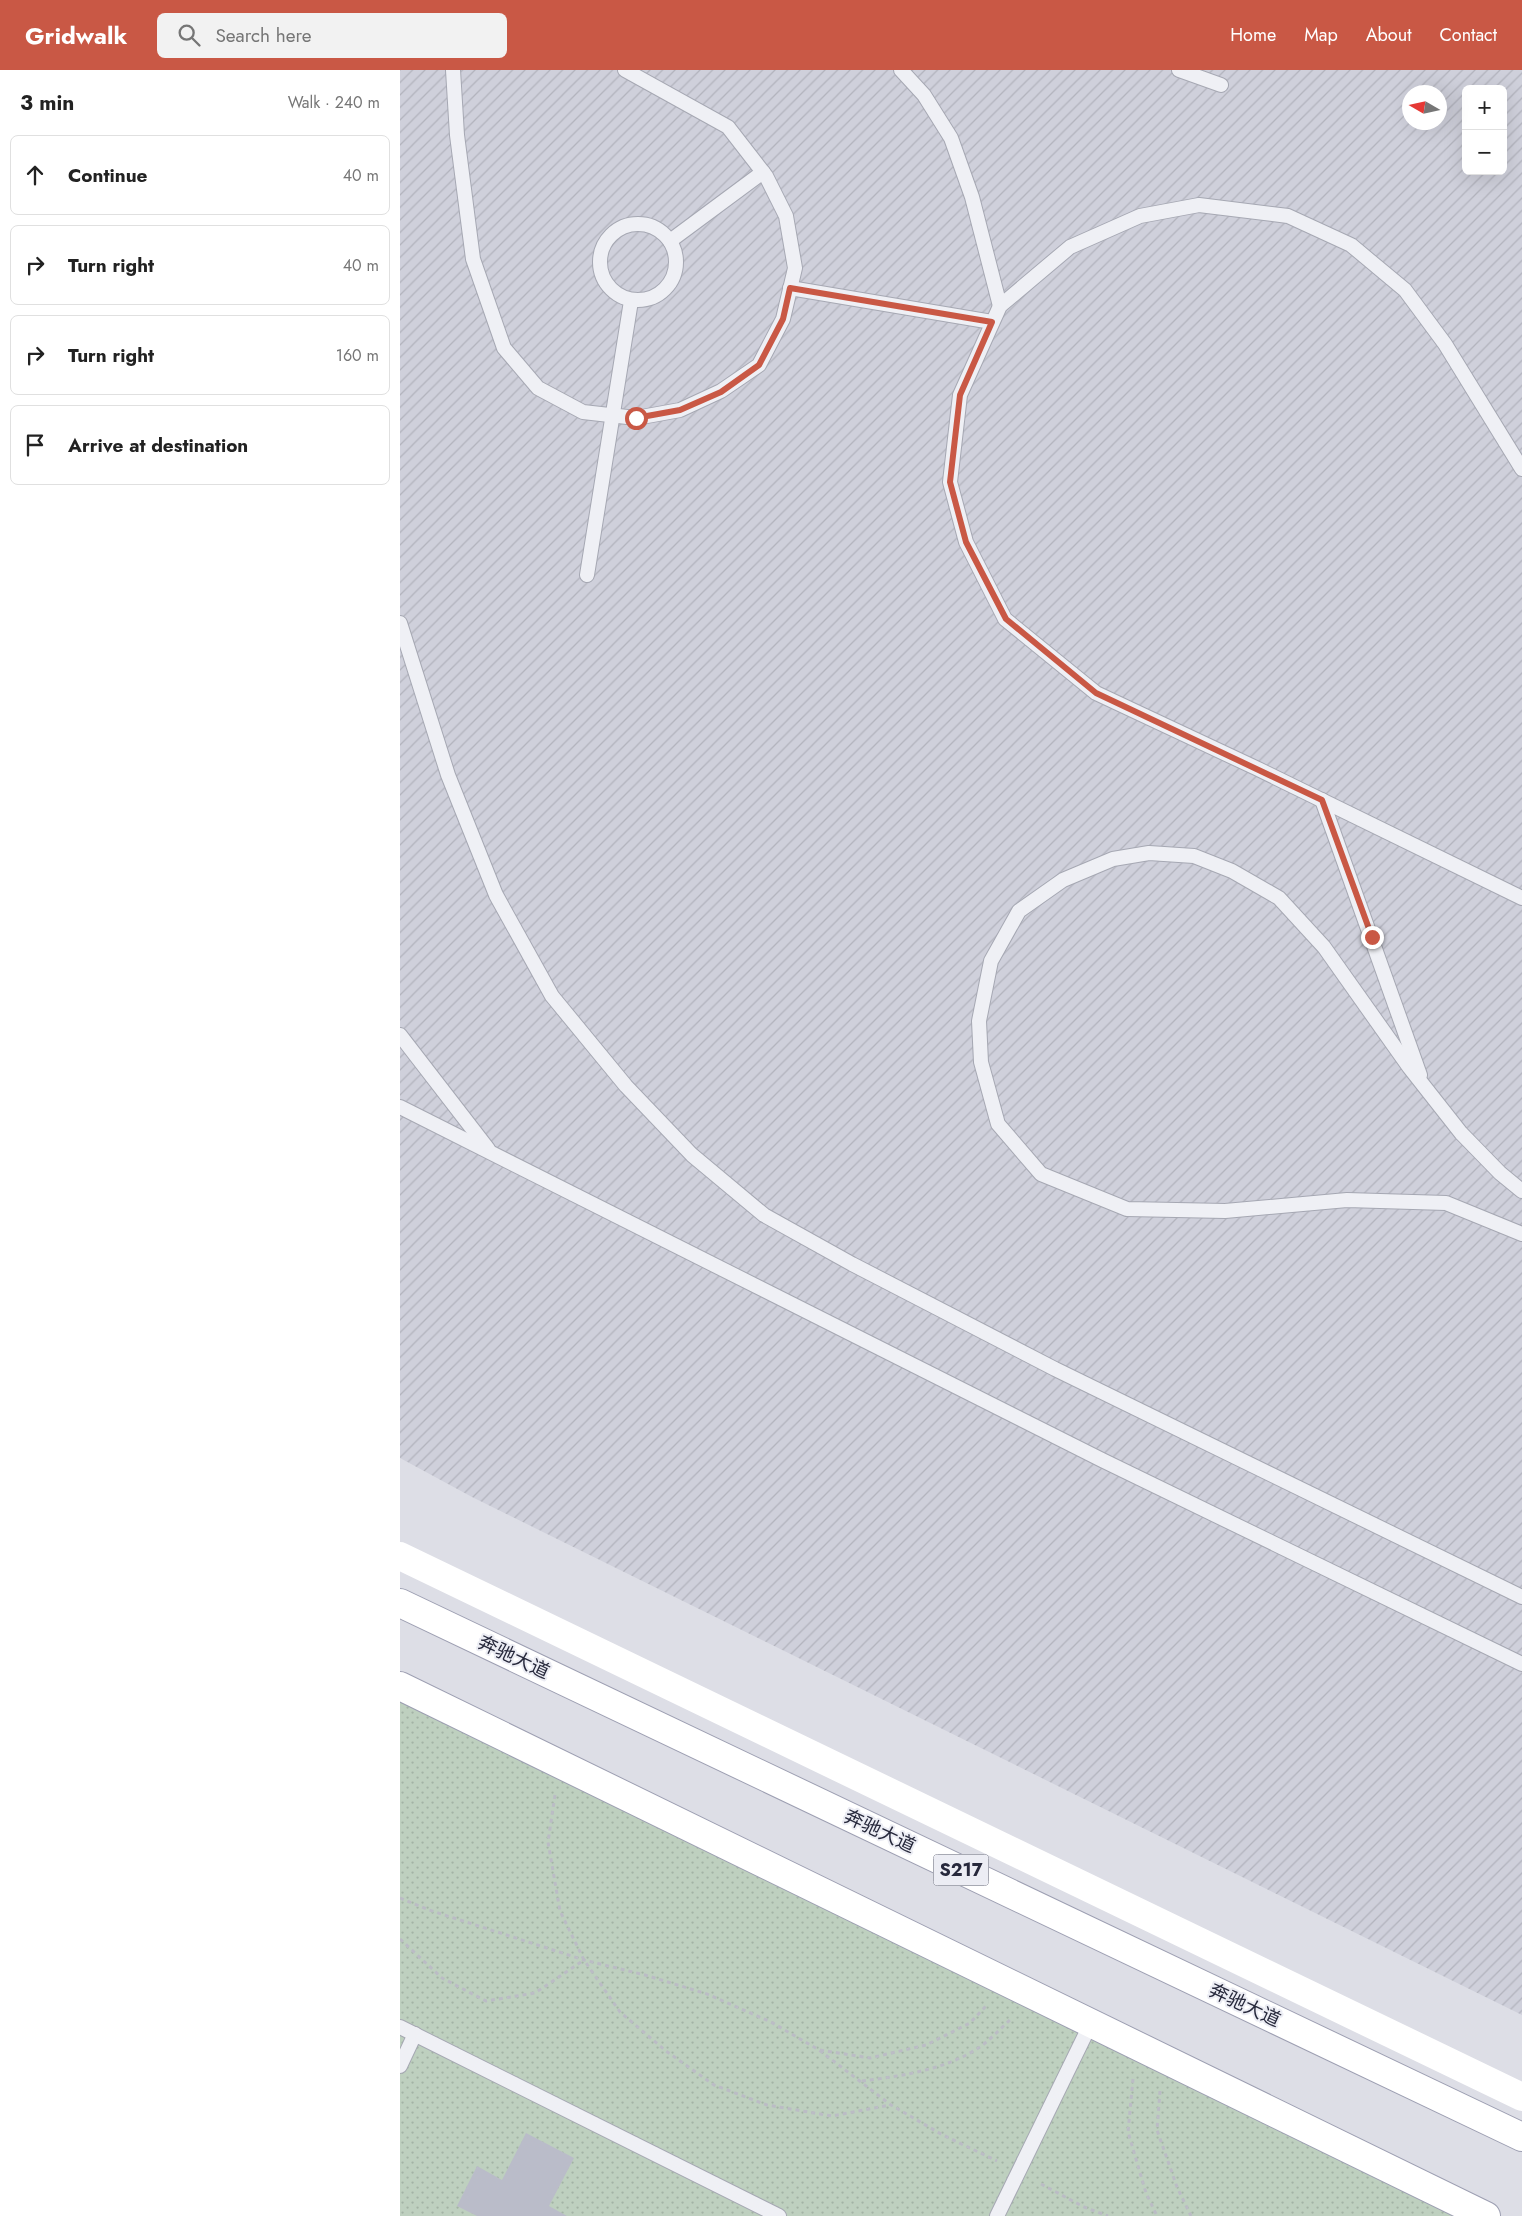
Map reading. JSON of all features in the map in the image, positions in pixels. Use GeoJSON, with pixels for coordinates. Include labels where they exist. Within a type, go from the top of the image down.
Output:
{"type":"FeatureCollection","features":[{"type":"Feature","properties":{"kind":"main road"},"geometry":{"type":"LineString","coordinates":[[400,1556],[1522,2097]]}},
{"type":"Feature","properties":{"kind":"main road","name":"奔驰大道"},"geometry":{"type":"LineString","coordinates":[[400,1603],[1522,2137]]}},
{"type":"Feature","properties":{"kind":"main road"},"geometry":{"type":"LineString","coordinates":[[400,1686],[1486,2216]]}},
{"type":"Feature","properties":{"kind":"lane"},"geometry":{"type":"LineString","coordinates":[[453,70],[456,135],[473,260],[504,348],[538,388],[583,412],[636,418],[680,410],[721,392],[759,365],[783,319],[795,268],[786,216],[764,172],[728,127],[625,70]]}},
{"type":"Feature","properties":{"kind":"lane"},"geometry":{"type":"LineString","coordinates":[[901,70],[924,95],[951,138],[972,197],[1000,306]]}},
{"type":"Feature","properties":{"kind":"lane"},"geometry":{"type":"LineString","coordinates":[[1178,70],[1221,85]]}},
{"type":"Feature","properties":{"kind":"lane"},"geometry":{"type":"LineString","coordinates":[[670,241],[764,172]]}},
{"type":"Feature","properties":{"kind":"lane"},"geometry":{"type":"LineString","coordinates":[[1522,469],[1446,344],[1405,290],[1351,245],[1288,216],[1199,205],[1140,216],[1070,247],[1000,306],[960,395],[950,482],[966,542],[1006,619],[1096,693],[1322,800],[1522,898]]}},
{"type":"Feature","properties":{"kind":"lane"},"geometry":{"type":"LineString","coordinates":[[644,224],[660,230],[670,241],[676,254],[676,270],[667,288],[654,298],[631,301],[618,296],[606,284],[599,267],[601,248],[612,233],[627,225],[644,224]]}},
{"type":"Feature","properties":{"kind":"lane"},"geometry":{"type":"LineString","coordinates":[[790,288],[992,322]]}},
{"type":"Feature","properties":{"kind":"lane"},"geometry":{"type":"LineString","coordinates":[[587,575],[631,301]]}},
{"type":"Feature","properties":{"kind":"lane"},"geometry":{"type":"LineString","coordinates":[[400,623],[448,775],[496,895],[552,996],[626,1086],[692,1156],[764,1215],[852,1264],[1064,1373],[1522,1597]]}},
{"type":"Feature","properties":{"kind":"lane"},"geometry":{"type":"LineString","coordinates":[[1322,800],[1425,1087]]}},
{"type":"Feature","properties":{"kind":"lane"},"geometry":{"type":"LineString","coordinates":[[1522,1191],[1500,1173],[1460,1133],[1324,946],[1279,898],[1232,871],[1194,856],[1149,853],[1113,859],[1063,880],[1019,911],[991,961],[979,1021],[981,1062],[998,1124],[1041,1174],[1127,1209],[1225,1211],[1347,1200],[1446,1202],[1522,1234]]}},
{"type":"Feature","properties":{"kind":"lane"},"geometry":{"type":"LineString","coordinates":[[400,1035],[492,1153]]}},
{"type":"Feature","properties":{"kind":"lane"},"geometry":{"type":"LineString","coordinates":[[400,1107],[1102,1460],[1522,1664]]}},
{"type":"Feature","properties":{"kind":"lane"},"geometry":{"type":"LineString","coordinates":[[997,2216],[1091,2023]]}},
{"type":"Feature","properties":{"kind":"lane"},"geometry":{"type":"LineString","coordinates":[[400,2026],[779,2216]]}},
{"type":"Feature","properties":{"kind":"lane"},"geometry":{"type":"LineString","coordinates":[[400,2066],[415,2034]]}},
{"type":"Feature","properties":{"kind":"path"},"geometry":{"type":"LineString","coordinates":[[560,1764],[548,1842],[560,1911],[584,1960],[620,2012],[666,2051],[714,2085],[767,2105],[832,2116],[891,2105]]}},
{"type":"Feature","properties":{"kind":"path"},"geometry":{"type":"LineString","coordinates":[[400,1898],[429,1910],[584,1960],[645,1975],[707,1994],[770,2022],[819,2050],[891,2105],[941,2134],[1019,2172],[1084,2207],[1108,2216]]}},
{"type":"Feature","properties":{"kind":"path"},"geometry":{"type":"LineString","coordinates":[[400,1939],[442,1978],[486,2001],[535,1993],[584,1960]]}},
{"type":"Feature","properties":{"kind":"path"},"geometry":{"type":"LineString","coordinates":[[819,2050],[870,2058],[926,2044],[970,2023],[1009,1983]]}},
{"type":"Feature","properties":{"kind":"path"},"geometry":{"type":"LineString","coordinates":[[861,2081],[908,2075],[948,2062],[980,2047],[1034,1995]]}},
{"type":"Feature","properties":{"kind":"path"},"geometry":{"type":"LineString","coordinates":[[1136,2046],[1128,2132],[1146,2193],[1156,2216]]}},
{"type":"Feature","properties":{"kind":"path"},"geometry":{"type":"LineString","coordinates":[[1162,2058],[1158,2130],[1177,2187],[1191,2216]]}},
{"type":"Feature","properties":{"kind":"shaded area"},"geometry":{"type":"Polygon","coordinates":[[[400,70],[1522,70],[1522,2015],[472,1497],[400,1458],[400,70]]]}},
{"type":"Feature","properties":{"kind":"green space"},"geometry":{"type":"Polygon","coordinates":[[[400,1686],[1486,2216],[400,2216],[400,1686]]]}},
{"type":"Feature","properties":{"kind":"building"},"geometry":{"type":"Polygon","coordinates":[[[526,2133],[574,2158],[549,2206],[567,2216],[477,2216],[457,2206],[477,2166],[502,2180],[526,2133]]]}},
{"type":"Feature","properties":{"kind":"route"},"geometry":{"type":"LineString","coordinates":[[636,418],[680,410],[721,392],[759,365],[783,319],[790,288],[992,322],[960,395],[950,482],[966,542],[1006,619],[1096,693],[1322,800],[1372,937]]}}]}
